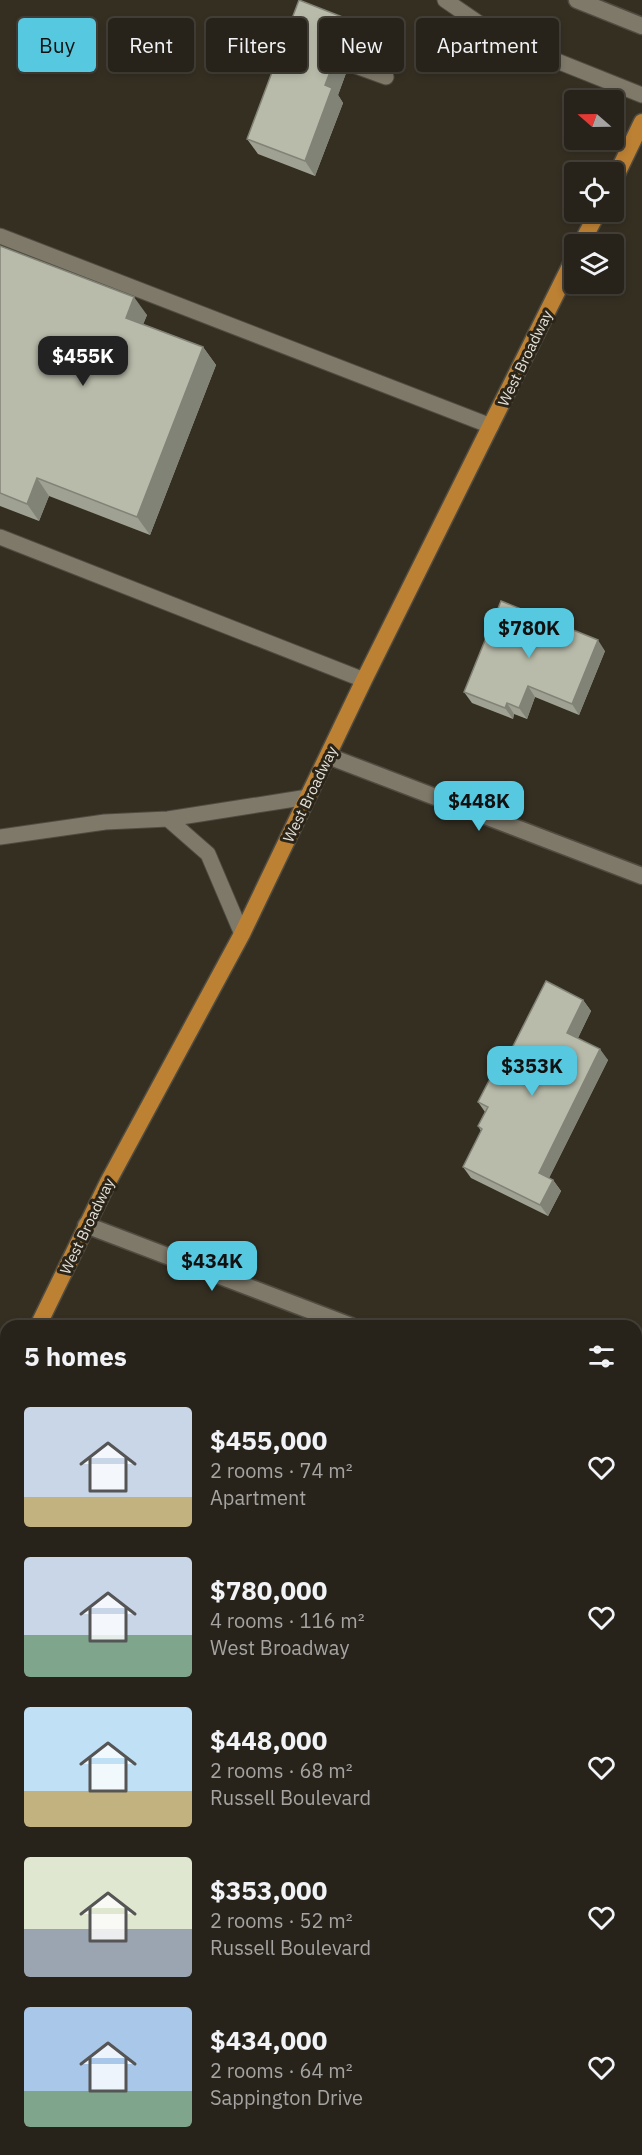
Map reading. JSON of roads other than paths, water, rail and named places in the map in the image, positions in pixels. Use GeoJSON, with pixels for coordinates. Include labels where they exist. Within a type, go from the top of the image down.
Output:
{"type":"FeatureCollection","features":[{"type":"Feature","properties":{"kind":"main road"},"geometry":{"type":"LineString","coordinates":[[623,162],[642,122]]}},
{"type":"Feature","properties":{"kind":"main road","name":"West Broadway"},"geometry":{"type":"LineString","coordinates":[[41,1320],[86,1225],[242,934],[364,680],[564,278]]}},
{"type":"Feature","properties":{"kind":"street"},"geometry":{"type":"LineString","coordinates":[[577,0],[642,26]]}},
{"type":"Feature","properties":{"kind":"street"},"geometry":{"type":"LineString","coordinates":[[328,756],[642,876]]}},
{"type":"Feature","properties":{"kind":"street"},"geometry":{"type":"LineString","coordinates":[[86,1225],[335,1320]]}},
{"type":"Feature","properties":{"kind":"lane"},"geometry":{"type":"LineString","coordinates":[[445,0],[502,39],[642,95]]}},
{"type":"Feature","properties":{"kind":"lane"},"geometry":{"type":"LineString","coordinates":[[307,49],[386,77]]}},
{"type":"Feature","properties":{"kind":"lane"},"geometry":{"type":"LineString","coordinates":[[0,236],[491,426]]}},
{"type":"Feature","properties":{"kind":"lane"},"geometry":{"type":"LineString","coordinates":[[0,537],[364,680]]}},
{"type":"Feature","properties":{"kind":"lane"},"geometry":{"type":"LineString","coordinates":[[0,837],[105,822],[168,819],[308,797]]}},
{"type":"Feature","properties":{"kind":"lane"},"geometry":{"type":"LineString","coordinates":[[168,819],[208,854],[242,934]]}}]}
